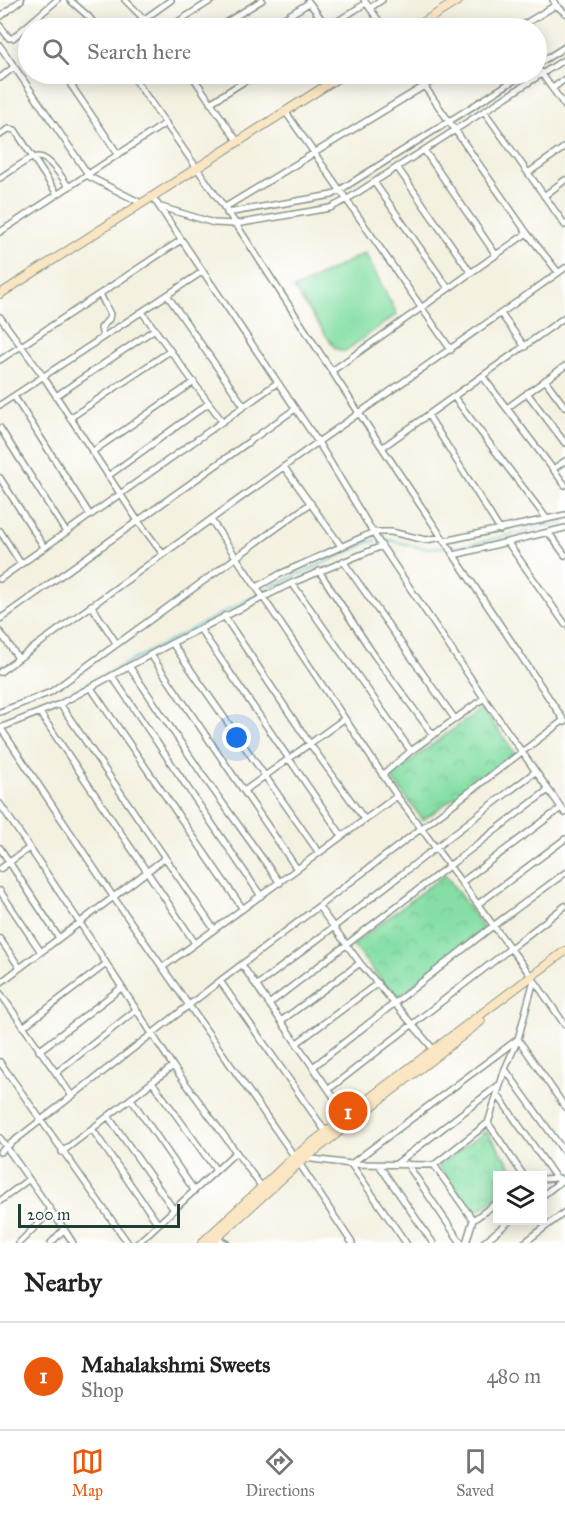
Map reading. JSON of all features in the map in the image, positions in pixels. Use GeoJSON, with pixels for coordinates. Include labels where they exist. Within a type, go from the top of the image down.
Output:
{"type":"FeatureCollection","features":[{"type":"Feature","properties":{"kind":"street"},"geometry":{"type":"LineString","coordinates":[[0,17],[21,0]]}},
{"type":"Feature","properties":{"kind":"street"},"geometry":{"type":"LineString","coordinates":[[36,18],[57,0]]}},
{"type":"Feature","properties":{"kind":"street"},"geometry":{"type":"LineString","coordinates":[[70,0],[90,18]]}},
{"type":"Feature","properties":{"kind":"street"},"geometry":{"type":"LineString","coordinates":[[125,0],[143,18]]}},
{"type":"Feature","properties":{"kind":"street"},"geometry":{"type":"LineString","coordinates":[[145,18],[170,0]]}},
{"type":"Feature","properties":{"kind":"street"},"geometry":{"type":"LineString","coordinates":[[184,18],[212,0]]}},
{"type":"Feature","properties":{"kind":"street"},"geometry":{"type":"LineString","coordinates":[[233,18],[262,0]]}},
{"type":"Feature","properties":{"kind":"street"},"geometry":{"type":"LineString","coordinates":[[344,18],[367,4],[382,0]]}},
{"type":"Feature","properties":{"kind":"street"},"geometry":{"type":"LineString","coordinates":[[430,18],[459,0]]}},
{"type":"Feature","properties":{"kind":"street"},"geometry":{"type":"LineString","coordinates":[[283,18],[308,1],[320,18]]}},
{"type":"Feature","properties":{"kind":"street"},"geometry":{"type":"LineString","coordinates":[[532,18],[554,2],[565,13]]}},
{"type":"Feature","properties":{"kind":"street"},"geometry":{"type":"LineString","coordinates":[[367,4],[377,18]]}},
{"type":"Feature","properties":{"kind":"street"},"geometry":{"type":"LineString","coordinates":[[0,26],[9,38],[18,34]]}},
{"type":"Feature","properties":{"kind":"street"},"geometry":{"type":"LineString","coordinates":[[0,46],[18,73]]}},
{"type":"Feature","properties":{"kind":"street"},"geometry":{"type":"LineString","coordinates":[[547,59],[565,47]]}},
{"type":"Feature","properties":{"kind":"street"},"geometry":{"type":"LineString","coordinates":[[547,71],[565,59]]}},
{"type":"Feature","properties":{"kind":"street"},"geometry":{"type":"LineString","coordinates":[[0,78],[14,67]]}},
{"type":"Feature","properties":{"kind":"street"},"geometry":{"type":"LineString","coordinates":[[553,88],[565,79]]}},
{"type":"Feature","properties":{"kind":"street"},"geometry":{"type":"LineString","coordinates":[[547,80],[565,106]]}},
{"type":"Feature","properties":{"kind":"street"},"geometry":{"type":"LineString","coordinates":[[25,84],[87,175],[141,203]]}},
{"type":"Feature","properties":{"kind":"street"},"geometry":{"type":"LineString","coordinates":[[0,1152],[220,981],[564,721],[236,224],[138,84]]}},
{"type":"Feature","properties":{"kind":"street"},"geometry":{"type":"LineString","coordinates":[[200,84],[238,142]]}},
{"type":"Feature","properties":{"kind":"street"},"geometry":{"type":"LineString","coordinates":[[210,103],[240,84]]}},
{"type":"Feature","properties":{"kind":"street"},"geometry":{"type":"LineString","coordinates":[[0,294],[328,84]]}},
{"type":"Feature","properties":{"kind":"street"},"geometry":{"type":"LineString","coordinates":[[225,211],[324,198],[340,191],[508,84]]}},
{"type":"Feature","properties":{"kind":"street"},"geometry":{"type":"LineString","coordinates":[[159,207],[214,223],[236,224],[330,208],[526,84]]}},
{"type":"Feature","properties":{"kind":"street"},"geometry":{"type":"LineString","coordinates":[[71,85],[118,154]]}},
{"type":"Feature","properties":{"kind":"street"},"geometry":{"type":"LineString","coordinates":[[225,211],[425,85],[527,233],[558,272]]}},
{"type":"Feature","properties":{"kind":"street"},"geometry":{"type":"LineString","coordinates":[[285,111],[451,350]]}},
{"type":"Feature","properties":{"kind":"street"},"geometry":{"type":"LineString","coordinates":[[484,111],[544,196],[563,216],[565,225]]}},
{"type":"Feature","properties":{"kind":"street"},"geometry":{"type":"LineString","coordinates":[[0,232],[166,123]]}},
{"type":"Feature","properties":{"kind":"street"},"geometry":{"type":"LineString","coordinates":[[0,135],[8,129],[15,130],[57,194]]}},
{"type":"Feature","properties":{"kind":"street"},"geometry":{"type":"LineString","coordinates":[[528,173],[565,147]]}},
{"type":"Feature","properties":{"kind":"street"},"geometry":{"type":"LineString","coordinates":[[424,150],[496,255]]}},
{"type":"Feature","properties":{"kind":"street"},"geometry":{"type":"LineString","coordinates":[[0,178],[39,156],[48,160],[69,186]]}},
{"type":"Feature","properties":{"kind":"street"},"geometry":{"type":"LineString","coordinates":[[397,167],[471,273]]}},
{"type":"Feature","properties":{"kind":"street"},"geometry":{"type":"LineString","coordinates":[[544,196],[565,180]]}},
{"type":"Feature","properties":{"kind":"street"},"geometry":{"type":"LineString","coordinates":[[374,182],[448,288]]}},
{"type":"Feature","properties":{"kind":"street"},"geometry":{"type":"LineString","coordinates":[[152,196],[318,442],[378,539],[484,698],[563,811],[462,882]]}},
{"type":"Feature","properties":{"kind":"street"},"geometry":{"type":"LineString","coordinates":[[332,371],[527,233]]}},
{"type":"Feature","properties":{"kind":"street"},"geometry":{"type":"LineString","coordinates":[[0,360],[181,240]]}},
{"type":"Feature","properties":{"kind":"street"},"geometry":{"type":"LineString","coordinates":[[0,672],[318,442],[565,268]]}},
{"type":"Feature","properties":{"kind":"street"},"geometry":{"type":"LineString","coordinates":[[0,405],[202,272]]}},
{"type":"Feature","properties":{"kind":"street"},"geometry":{"type":"LineString","coordinates":[[100,294],[110,314],[100,328],[103,337]]}},
{"type":"Feature","properties":{"kind":"street"},"geometry":{"type":"LineString","coordinates":[[166,295],[244,406]]}},
{"type":"Feature","properties":{"kind":"street"},"geometry":{"type":"LineString","coordinates":[[142,312],[222,421]]}},
{"type":"Feature","properties":{"kind":"street"},"geometry":{"type":"LineString","coordinates":[[501,314],[525,347]]}},
{"type":"Feature","properties":{"kind":"street"},"geometry":{"type":"LineString","coordinates":[[0,317],[43,376],[138,521],[163,554]]}},
{"type":"Feature","properties":{"kind":"street"},"geometry":{"type":"LineString","coordinates":[[383,447],[565,317]]}},
{"type":"Feature","properties":{"kind":"street"},"geometry":{"type":"LineString","coordinates":[[56,396],[155,329]]}},
{"type":"Feature","properties":{"kind":"street"},"geometry":{"type":"LineString","coordinates":[[70,418],[170,351]]}},
{"type":"Feature","properties":{"kind":"street"},"geometry":{"type":"LineString","coordinates":[[507,408],[564,368]]}},
{"type":"Feature","properties":{"kind":"street"},"geometry":{"type":"LineString","coordinates":[[483,377],[565,485]]}},
{"type":"Feature","properties":{"kind":"street"},"geometry":{"type":"LineString","coordinates":[[545,380],[565,407]]}},
{"type":"Feature","properties":{"kind":"street"},"geometry":{"type":"LineString","coordinates":[[92,452],[194,382]]}},
{"type":"Feature","properties":{"kind":"street"},"geometry":{"type":"LineString","coordinates":[[0,579],[222,421],[278,384]]}},
{"type":"Feature","properties":{"kind":"street"},"geometry":{"type":"LineString","coordinates":[[527,393],[565,443]]}},
{"type":"Feature","properties":{"kind":"street"},"geometry":{"type":"LineString","coordinates":[[14,396],[90,515]]}},
{"type":"Feature","properties":{"kind":"street"},"geometry":{"type":"LineString","coordinates":[[454,397],[547,519]]}},
{"type":"Feature","properties":{"kind":"street"},"geometry":{"type":"LineString","coordinates":[[108,476],[209,403]]}},
{"type":"Feature","properties":{"kind":"street"},"geometry":{"type":"LineString","coordinates":[[0,619],[295,409]]}},
{"type":"Feature","properties":{"kind":"street"},"geometry":{"type":"LineString","coordinates":[[428,415],[500,530]]}},
{"type":"Feature","properties":{"kind":"street"},"geometry":{"type":"LineString","coordinates":[[0,428],[66,532]]}},
{"type":"Feature","properties":{"kind":"street"},"geometry":{"type":"LineString","coordinates":[[554,469],[565,461]]}},
{"type":"Feature","properties":{"kind":"street"},"geometry":{"type":"LineString","coordinates":[[284,467],[341,546]]}},
{"type":"Feature","properties":{"kind":"street"},"geometry":{"type":"LineString","coordinates":[[0,478],[45,547]]}},
{"type":"Feature","properties":{"kind":"street"},"geometry":{"type":"LineString","coordinates":[[0,712],[51,692],[312,503]]}},
{"type":"Feature","properties":{"kind":"street"},"geometry":{"type":"LineString","coordinates":[[352,1243],[300,1159],[188,1006],[0,728],[60,704],[263,596],[343,561],[391,532],[426,540],[443,539],[500,530],[565,515]]}},
{"type":"Feature","properties":{"kind":"street"},"geometry":{"type":"LineString","coordinates":[[211,520],[382,775],[565,1025]]}},
{"type":"Feature","properties":{"kind":"street"},"geometry":{"type":"LineString","coordinates":[[453,555],[565,528]]}},
{"type":"Feature","properties":{"kind":"street"},"geometry":{"type":"LineString","coordinates":[[0,531],[21,564]]}},
{"type":"Feature","properties":{"kind":"street"},"geometry":{"type":"LineString","coordinates":[[548,532],[565,555]]}},
{"type":"Feature","properties":{"kind":"street"},"geometry":{"type":"LineString","coordinates":[[257,587],[341,546],[378,539]]}},
{"type":"Feature","properties":{"kind":"street"},"geometry":{"type":"LineString","coordinates":[[508,543],[565,624]]}},
{"type":"Feature","properties":{"kind":"street"},"geometry":{"type":"LineString","coordinates":[[343,561],[455,719]]}},
{"type":"Feature","properties":{"kind":"street"},"geometry":{"type":"LineString","coordinates":[[319,571],[374,655],[433,735]]}},
{"type":"Feature","properties":{"kind":"street"},"geometry":{"type":"LineString","coordinates":[[292,583],[411,751]]}},
{"type":"Feature","properties":{"kind":"street"},"geometry":{"type":"LineString","coordinates":[[91,605],[117,644]]}},
{"type":"Feature","properties":{"kind":"street"},"geometry":{"type":"LineString","coordinates":[[224,616],[310,744],[365,820]]}},
{"type":"Feature","properties":{"kind":"street"},"geometry":{"type":"LineString","coordinates":[[200,629],[342,836]]}},
{"type":"Feature","properties":{"kind":"street"},"geometry":{"type":"LineString","coordinates":[[0,632],[18,658]]}},
{"type":"Feature","properties":{"kind":"street"},"geometry":{"type":"LineString","coordinates":[[172,643],[320,853]]}},
{"type":"Feature","properties":{"kind":"street"},"geometry":{"type":"LineString","coordinates":[[151,655],[297,869]]}},
{"type":"Feature","properties":{"kind":"street"},"geometry":{"type":"LineString","coordinates":[[129,666],[204,777],[280,882]]}},
{"type":"Feature","properties":{"kind":"street"},"geometry":{"type":"LineString","coordinates":[[112,676],[261,896]]}},
{"type":"Feature","properties":{"kind":"street"},"geometry":{"type":"LineString","coordinates":[[91,688],[243,909]]}},
{"type":"Feature","properties":{"kind":"street"},"geometry":{"type":"LineString","coordinates":[[382,775],[484,698]]}},
{"type":"Feature","properties":{"kind":"street"},"geometry":{"type":"LineString","coordinates":[[60,704],[214,929]]}},
{"type":"Feature","properties":{"kind":"street"},"geometry":{"type":"LineString","coordinates":[[40,713],[195,943]]}},
{"type":"Feature","properties":{"kind":"street"},"geometry":{"type":"LineString","coordinates":[[244,791],[344,719]]}},
{"type":"Feature","properties":{"kind":"street"},"geometry":{"type":"LineString","coordinates":[[256,986],[535,772]]}},
{"type":"Feature","properties":{"kind":"street"},"geometry":{"type":"LineString","coordinates":[[269,1004],[548,790]]}},
{"type":"Feature","properties":{"kind":"street"},"geometry":{"type":"LineString","coordinates":[[163,967],[397,796]]}},
{"type":"Feature","properties":{"kind":"street"},"geometry":{"type":"LineString","coordinates":[[0,804],[173,1066],[261,1186]]}},
{"type":"Feature","properties":{"kind":"street"},"geometry":{"type":"LineString","coordinates":[[478,904],[565,839]]}},
{"type":"Feature","properties":{"kind":"street"},"geometry":{"type":"LineString","coordinates":[[0,848],[59,938]]}},
{"type":"Feature","properties":{"kind":"street"},"geometry":{"type":"LineString","coordinates":[[0,869],[29,848]]}},
{"type":"Feature","properties":{"kind":"street"},"geometry":{"type":"LineString","coordinates":[[0,983],[165,858]]}},
{"type":"Feature","properties":{"kind":"street"},"geometry":{"type":"LineString","coordinates":[[313,1067],[493,926],[565,873]]}},
{"type":"Feature","properties":{"kind":"street"},"geometry":{"type":"LineString","coordinates":[[0,891],[41,952]]}},
{"type":"Feature","properties":{"kind":"street"},"geometry":{"type":"LineString","coordinates":[[329,1089],[565,906]]}},
{"type":"Feature","properties":{"kind":"street"},"geometry":{"type":"LineString","coordinates":[[319,907],[360,963],[434,1050]]}},
{"type":"Feature","properties":{"kind":"street"},"geometry":{"type":"LineString","coordinates":[[0,939],[20,968]]}},
{"type":"Feature","properties":{"kind":"street"},"geometry":{"type":"LineString","coordinates":[[202,1243],[261,1186],[300,1159],[533,979],[565,951]]}},
{"type":"Feature","properties":{"kind":"street"},"geometry":{"type":"LineString","coordinates":[[213,1241],[326,1132],[434,1050],[565,956]]}},
{"type":"Feature","properties":{"kind":"street"},"geometry":{"type":"LineString","coordinates":[[281,1021],[360,963]]}},
{"type":"Feature","properties":{"kind":"street"},"geometry":{"type":"LineString","coordinates":[[23,1027],[106,964]]}},
{"type":"Feature","properties":{"kind":"street"},"geometry":{"type":"LineString","coordinates":[[242,965],[347,1116]]}},
{"type":"Feature","properties":{"kind":"street"},"geometry":{"type":"LineString","coordinates":[[300,1159],[351,1164],[434,1165],[488,1123],[518,1040],[533,979]]}},
{"type":"Feature","properties":{"kind":"street"},"geometry":{"type":"LineString","coordinates":[[220,981],[326,1132]]}},
{"type":"Feature","properties":{"kind":"street"},"geometry":{"type":"LineString","coordinates":[[297,1043],[378,983]]}},
{"type":"Feature","properties":{"kind":"street"},"geometry":{"type":"LineString","coordinates":[[39,1050],[121,988]]}},
{"type":"Feature","properties":{"kind":"street"},"geometry":{"type":"LineString","coordinates":[[0,993],[72,1096]]}},
{"type":"Feature","properties":{"kind":"street"},"geometry":{"type":"LineString","coordinates":[[56,1073],[136,1010]]}},
{"type":"Feature","properties":{"kind":"street"},"geometry":{"type":"LineString","coordinates":[[518,1040],[565,1107]]}},
{"type":"Feature","properties":{"kind":"street"},"geometry":{"type":"LineString","coordinates":[[351,1164],[518,1040]]}},
{"type":"Feature","properties":{"kind":"street"},"geometry":{"type":"LineString","coordinates":[[0,1062],[128,1243]]}},
{"type":"Feature","properties":{"kind":"street"},"geometry":{"type":"LineString","coordinates":[[62,1152],[173,1066]]}},
{"type":"Feature","properties":{"kind":"street"},"geometry":{"type":"LineString","coordinates":[[506,1069],[565,1153]]}},
{"type":"Feature","properties":{"kind":"street"},"geometry":{"type":"LineString","coordinates":[[152,1082],[216,1170]]}},
{"type":"Feature","properties":{"kind":"street"},"geometry":{"type":"LineString","coordinates":[[396,1164],[501,1084]]}},
{"type":"Feature","properties":{"kind":"street"},"geometry":{"type":"LineString","coordinates":[[497,1094],[556,1178]]}},
{"type":"Feature","properties":{"kind":"street"},"geometry":{"type":"LineString","coordinates":[[131,1099],[194,1190]]}},
{"type":"Feature","properties":{"kind":"street"},"geometry":{"type":"LineString","coordinates":[[108,1116],[174,1210]]}},
{"type":"Feature","properties":{"kind":"street"},"geometry":{"type":"LineString","coordinates":[[488,1123],[521,1171]]}},
{"type":"Feature","properties":{"kind":"street"},"geometry":{"type":"LineString","coordinates":[[92,1129],[158,1224]]}},
{"type":"Feature","properties":{"kind":"street"},"geometry":{"type":"LineString","coordinates":[[0,1138],[73,1243]]}},
{"type":"Feature","properties":{"kind":"street"},"geometry":{"type":"LineString","coordinates":[[138,1243],[236,1152]]}},
{"type":"Feature","properties":{"kind":"street"},"geometry":{"type":"LineString","coordinates":[[351,1164],[406,1243]]}},
{"type":"Feature","properties":{"kind":"street"},"geometry":{"type":"LineString","coordinates":[[407,1164],[461,1243]]}},
{"type":"Feature","properties":{"kind":"street"},"geometry":{"type":"LineString","coordinates":[[379,1165],[434,1243]]}},
{"type":"Feature","properties":{"kind":"street"},"geometry":{"type":"LineString","coordinates":[[434,1165],[473,1220]]}},
{"type":"Feature","properties":{"kind":"street"},"geometry":{"type":"LineString","coordinates":[[547,1179],[565,1178]]}},
{"type":"Feature","properties":{"kind":"street"},"geometry":{"type":"LineString","coordinates":[[547,1193],[565,1178]]}},
{"type":"Feature","properties":{"kind":"street"},"geometry":{"type":"LineString","coordinates":[[0,1201],[29,1179]]}},
{"type":"Feature","properties":{"kind":"street"},"geometry":{"type":"LineString","coordinates":[[466,1243],[473,1220],[493,1206]]}},
{"type":"Feature","properties":{"kind":"street"},"geometry":{"type":"LineString","coordinates":[[19,1243],[51,1211]]}},
{"type":"Feature","properties":{"kind":"street"},"geometry":{"type":"LineString","coordinates":[[524,1243],[565,1212]]}},
{"type":"Feature","properties":{"kind":"street"},"geometry":{"type":"LineString","coordinates":[[483,1243],[506,1225]]}},
{"type":"Feature","properties":{"kind":"street"},"geometry":{"type":"LineString","coordinates":[[51,1243],[64,1229]]}},
{"type":"Feature","properties":{"kind":"street"},"geometry":{"type":"LineString","coordinates":[[213,1241],[226,1243]]}},
{"type":"Feature","properties":{"kind":"green space"},"geometry":{"type":"Polygon","coordinates":[[[365,253],[397,314],[345,351],[341,351],[335,348],[294,289],[365,253]]]}},
{"type":"Feature","properties":{"kind":"green space"},"geometry":{"type":"Polygon","coordinates":[[[482,708],[515,753],[423,820],[390,776],[482,708]]]}},
{"type":"Feature","properties":{"kind":"green space"},"geometry":{"type":"Polygon","coordinates":[[[445,874],[484,929],[396,999],[353,945],[445,874]]]}},
{"type":"Feature","properties":{"kind":"green space"},"geometry":{"type":"Polygon","coordinates":[[[486,1131],[515,1171],[493,1171],[493,1200],[474,1214],[438,1166],[486,1131]]]}},
{"type":"Feature","properties":{"kind":"waterway"},"geometry":{"type":"LineString","coordinates":[[452,547],[565,522]]}},
{"type":"Feature","properties":{"kind":"waterway"},"geometry":{"type":"LineString","coordinates":[[381,540],[423,548],[447,547]]}},
{"type":"Feature","properties":{"kind":"waterway"},"geometry":{"type":"LineString","coordinates":[[263,591],[369,542],[376,541]]}},
{"type":"Feature","properties":{"kind":"waterway"},"geometry":{"type":"LineString","coordinates":[[0,721],[53,702],[259,594]]}},
{"type":"Feature","properties":{"kind":"place","name":"Mahalakshmi Sweets"},"geometry":{"type":"Point","coordinates":[348,1111]}}]}
